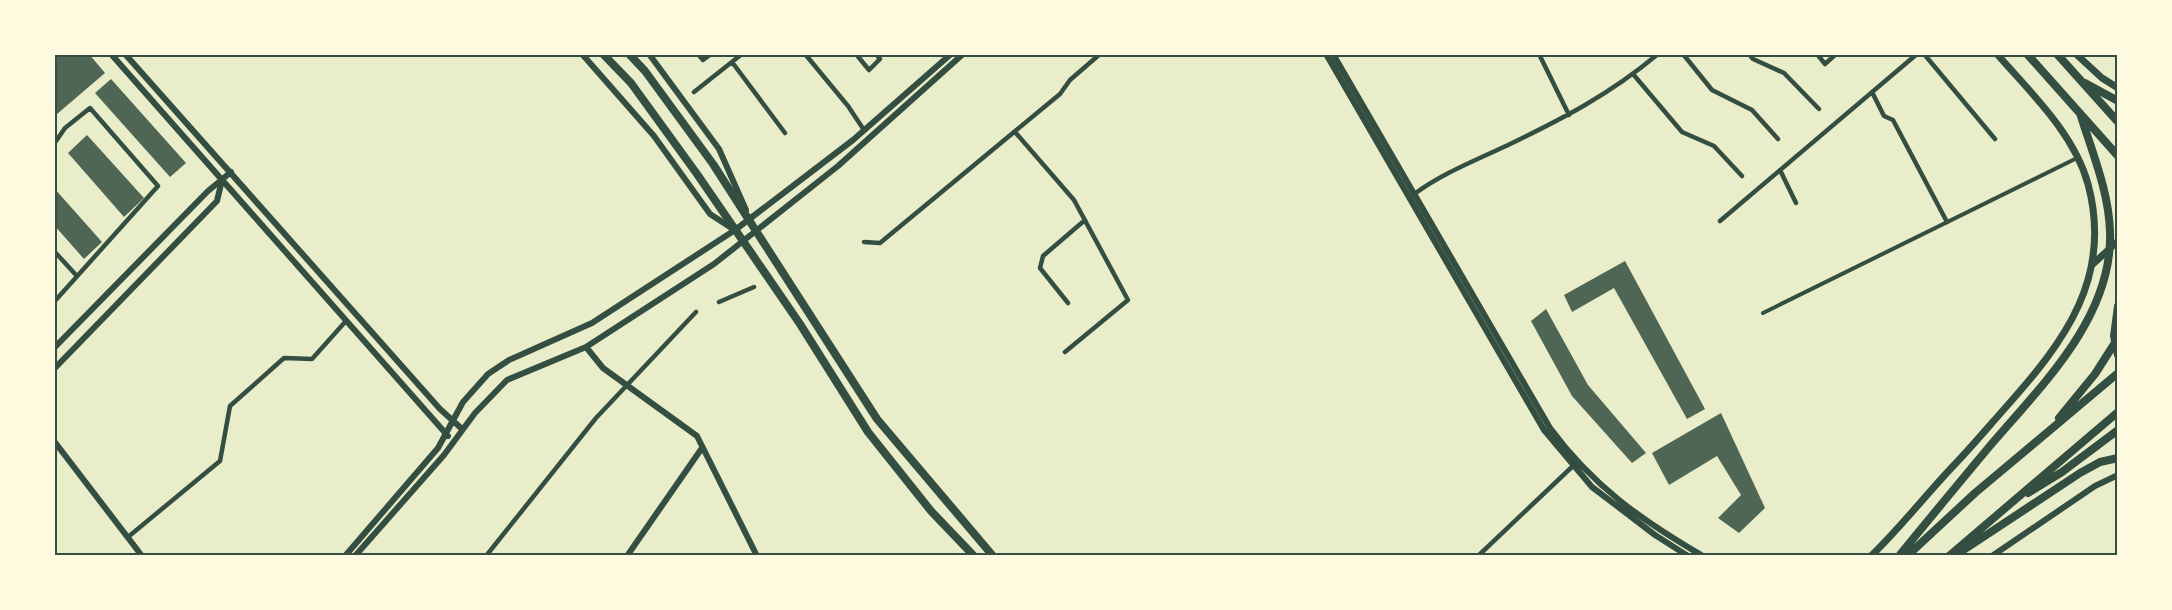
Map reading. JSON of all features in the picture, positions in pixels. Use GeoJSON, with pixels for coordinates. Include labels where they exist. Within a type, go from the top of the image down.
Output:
{"type":"FeatureCollection","features":[{"type":"Feature","properties":{"kind":"main road"},"geometry":{"type":"LineString","coordinates":[[603,54],[631,83],[744,242],[800,324],[868,432],[931,511],[974,556]]}},
{"type":"Feature","properties":{"kind":"main road"},"geometry":{"type":"LineString","coordinates":[[629,54],[645,71],[750,219],[877,419],[993,556]]}},
{"type":"Feature","properties":{"kind":"main road"},"geometry":{"type":"LineString","coordinates":[[1871,556],[2044,365],[2075,317],[2093,264],[2093,219],[2088,184],[2077,158],[2061,130],[1997,54]]}},
{"type":"Feature","properties":{"kind":"main road"},"geometry":{"type":"LineString","coordinates":[[2027,54],[2118,156]]}},
{"type":"Feature","properties":{"kind":"main road"},"geometry":{"type":"LineString","coordinates":[[2057,54],[2118,122]]}},
{"type":"Feature","properties":{"kind":"main road"},"geometry":{"type":"LineString","coordinates":[[2076,54],[2102,78],[2118,88]]}},
{"type":"Feature","properties":{"kind":"main road"},"geometry":{"type":"LineString","coordinates":[[2080,79],[2118,101]]}},
{"type":"Feature","properties":{"kind":"main road"},"geometry":{"type":"LineString","coordinates":[[1899,556],[2060,363],[2097,300],[2106,267],[2110,235],[2108,202],[2080,113]]}},
{"type":"Feature","properties":{"kind":"main road"},"geometry":{"type":"LineString","coordinates":[[2093,264],[2118,242]]}},
{"type":"Feature","properties":{"kind":"main road"},"geometry":{"type":"LineString","coordinates":[[2118,306],[2114,336],[2118,355]]}},
{"type":"Feature","properties":{"kind":"main road"},"geometry":{"type":"LineString","coordinates":[[2048,432],[2095,374],[2118,338]]}},
{"type":"Feature","properties":{"kind":"main road"},"geometry":{"type":"LineString","coordinates":[[1907,556],[2118,373]]}},
{"type":"Feature","properties":{"kind":"main road"},"geometry":{"type":"LineString","coordinates":[[1949,556],[2118,412]]}},
{"type":"Feature","properties":{"kind":"main road"},"geometry":{"type":"LineString","coordinates":[[2009,504],[2062,472],[2118,429]]}},
{"type":"Feature","properties":{"kind":"main road"},"geometry":{"type":"LineString","coordinates":[[1955,556],[2080,473],[2100,462],[2118,458]]}},
{"type":"Feature","properties":{"kind":"street"},"geometry":{"type":"LineString","coordinates":[[111,54],[453,441]]}},
{"type":"Feature","properties":{"kind":"street"},"geometry":{"type":"LineString","coordinates":[[125,54],[462,429]]}},
{"type":"Feature","properties":{"kind":"street"},"geometry":{"type":"LineString","coordinates":[[582,54],[654,136],[710,214],[735,230]]}},
{"type":"Feature","properties":{"kind":"street"},"geometry":{"type":"LineString","coordinates":[[649,54],[719,149],[750,219]]}},
{"type":"Feature","properties":{"kind":"street"},"geometry":{"type":"LineString","coordinates":[[698,54],[703,60],[711,54]]}},
{"type":"Feature","properties":{"kind":"street"},"geometry":{"type":"LineString","coordinates":[[694,92],[742,54]]}},
{"type":"Feature","properties":{"kind":"street"},"geometry":{"type":"LineString","coordinates":[[805,54],[848,106],[864,130]]}},
{"type":"Feature","properties":{"kind":"street"},"geometry":{"type":"LineString","coordinates":[[856,54],[869,70],[880,59],[876,54]]}},
{"type":"Feature","properties":{"kind":"street"},"geometry":{"type":"LineString","coordinates":[[345,556],[438,448],[462,402],[498,365],[592,322],[735,230],[864,130],[951,54]]}},
{"type":"Feature","properties":{"kind":"street"},"geometry":{"type":"LineString","coordinates":[[355,556],[462,429],[507,380],[586,347],[664,298],[758,232],[838,166],[963,54]]}},
{"type":"Feature","properties":{"kind":"street"},"geometry":{"type":"LineString","coordinates":[[864,242],[880,243],[1060,94],[1070,80],[1100,54]]}},
{"type":"Feature","properties":{"kind":"street"},"geometry":{"type":"LineString","coordinates":[[1326,54],[1413,195]]}},
{"type":"Feature","properties":{"kind":"street"},"geometry":{"type":"LineString","coordinates":[[1333,54],[1531,410],[1592,487],[1614,506],[1688,556]]}},
{"type":"Feature","properties":{"kind":"street"},"geometry":{"type":"LineString","coordinates":[[1539,54],[1569,115]]}},
{"type":"Feature","properties":{"kind":"street"},"geometry":{"type":"LineString","coordinates":[[1413,195],[1435,180],[1569,115],[1633,74],[1658,54]]}},
{"type":"Feature","properties":{"kind":"street"},"geometry":{"type":"LineString","coordinates":[[1683,54],[1712,90],[1752,110],[1778,139]]}},
{"type":"Feature","properties":{"kind":"street"},"geometry":{"type":"LineString","coordinates":[[1749,54],[1784,73],[1819,109]]}},
{"type":"Feature","properties":{"kind":"street"},"geometry":{"type":"LineString","coordinates":[[1817,54],[1825,64],[1836,54]]}},
{"type":"Feature","properties":{"kind":"street"},"geometry":{"type":"LineString","coordinates":[[1720,220],[1917,54]]}},
{"type":"Feature","properties":{"kind":"street"},"geometry":{"type":"LineString","coordinates":[[1924,54],[1995,139]]}},
{"type":"Feature","properties":{"kind":"street"},"geometry":{"type":"LineString","coordinates":[[732,62],[784,133]]}},
{"type":"Feature","properties":{"kind":"street"},"geometry":{"type":"LineString","coordinates":[[1633,74],[1682,132],[1714,146],[1742,176]]}},
{"type":"Feature","properties":{"kind":"street"},"geometry":{"type":"LineString","coordinates":[[1872,92],[1884,116],[1893,120],[1947,222]]}},
{"type":"Feature","properties":{"kind":"street"},"geometry":{"type":"LineString","coordinates":[[54,144],[65,128],[90,108],[158,186],[54,302]]}},
{"type":"Feature","properties":{"kind":"street"},"geometry":{"type":"LineString","coordinates":[[1015,132],[1074,200],[1128,300],[1065,352]]}},
{"type":"Feature","properties":{"kind":"street"},"geometry":{"type":"LineString","coordinates":[[1762,313],[2077,158]]}},
{"type":"Feature","properties":{"kind":"street"},"geometry":{"type":"LineString","coordinates":[[1780,170],[1796,203]]}},
{"type":"Feature","properties":{"kind":"street"},"geometry":{"type":"LineString","coordinates":[[54,348],[208,191],[231,172]]}},
{"type":"Feature","properties":{"kind":"street"},"geometry":{"type":"LineString","coordinates":[[54,369],[217,201],[222,180]]}},
{"type":"Feature","properties":{"kind":"street"},"geometry":{"type":"LineString","coordinates":[[1068,303],[1040,268],[1043,256],[1085,220]]}},
{"type":"Feature","properties":{"kind":"street"},"geometry":{"type":"LineString","coordinates":[[54,251],[76,275]]}},
{"type":"Feature","properties":{"kind":"street"},"geometry":{"type":"LineString","coordinates":[[720,302],[754,287]]}},
{"type":"Feature","properties":{"kind":"street"},"geometry":{"type":"LineString","coordinates":[[486,556],[596,418],[696,312]]}},
{"type":"Feature","properties":{"kind":"street"},"geometry":{"type":"LineString","coordinates":[[128,537],[220,461],[230,406],[284,358],[312,359],[346,321]]}},
{"type":"Feature","properties":{"kind":"street"},"geometry":{"type":"LineString","coordinates":[[586,347],[603,368],[697,436],[757,556]]}},
{"type":"Feature","properties":{"kind":"street"},"geometry":{"type":"LineString","coordinates":[[54,441],[142,556]]}},
{"type":"Feature","properties":{"kind":"street"},"geometry":{"type":"LineString","coordinates":[[627,556],[702,448]]}},
{"type":"Feature","properties":{"kind":"street"},"geometry":{"type":"LineString","coordinates":[[1478,556],[1575,464]]}},
{"type":"Feature","properties":{"kind":"street"},"geometry":{"type":"LineString","coordinates":[[1575,464],[1642,520],[1703,556]]}},
{"type":"Feature","properties":{"kind":"street"},"geometry":{"type":"LineString","coordinates":[[1992,556],[2095,486],[2118,475]]}},
{"type":"Feature","properties":{"kind":"building"},"geometry":{"type":"Polygon","coordinates":[[[54,54],[89,54],[105,73],[57,114],[54,110],[54,54]]]}},
{"type":"Feature","properties":{"kind":"building"},"geometry":{"type":"Polygon","coordinates":[[[111,79],[186,163],[170,177],[95,93],[111,79]]]}},
{"type":"Feature","properties":{"kind":"building"},"geometry":{"type":"Polygon","coordinates":[[[87,135],[144,198],[124,217],[68,153],[87,135]]]}},
{"type":"Feature","properties":{"kind":"building"},"geometry":{"type":"Polygon","coordinates":[[[54,188],[102,242],[84,259],[54,225],[54,188]]]}},
{"type":"Feature","properties":{"kind":"building"},"geometry":{"type":"Polygon","coordinates":[[[1625,261],[1705,409],[1687,419],[1614,288],[1572,312],[1564,295],[1625,261]]]}},
{"type":"Feature","properties":{"kind":"building"},"geometry":{"type":"Polygon","coordinates":[[[1546,309],[1588,385],[1646,453],[1632,463],[1572,396],[1531,321],[1546,309]]]}},
{"type":"Feature","properties":{"kind":"building"},"geometry":{"type":"Polygon","coordinates":[[[1721,413],[1765,508],[1739,533],[1718,518],[1741,495],[1717,456],[1669,485],[1652,453],[1721,413]]]}}]}
